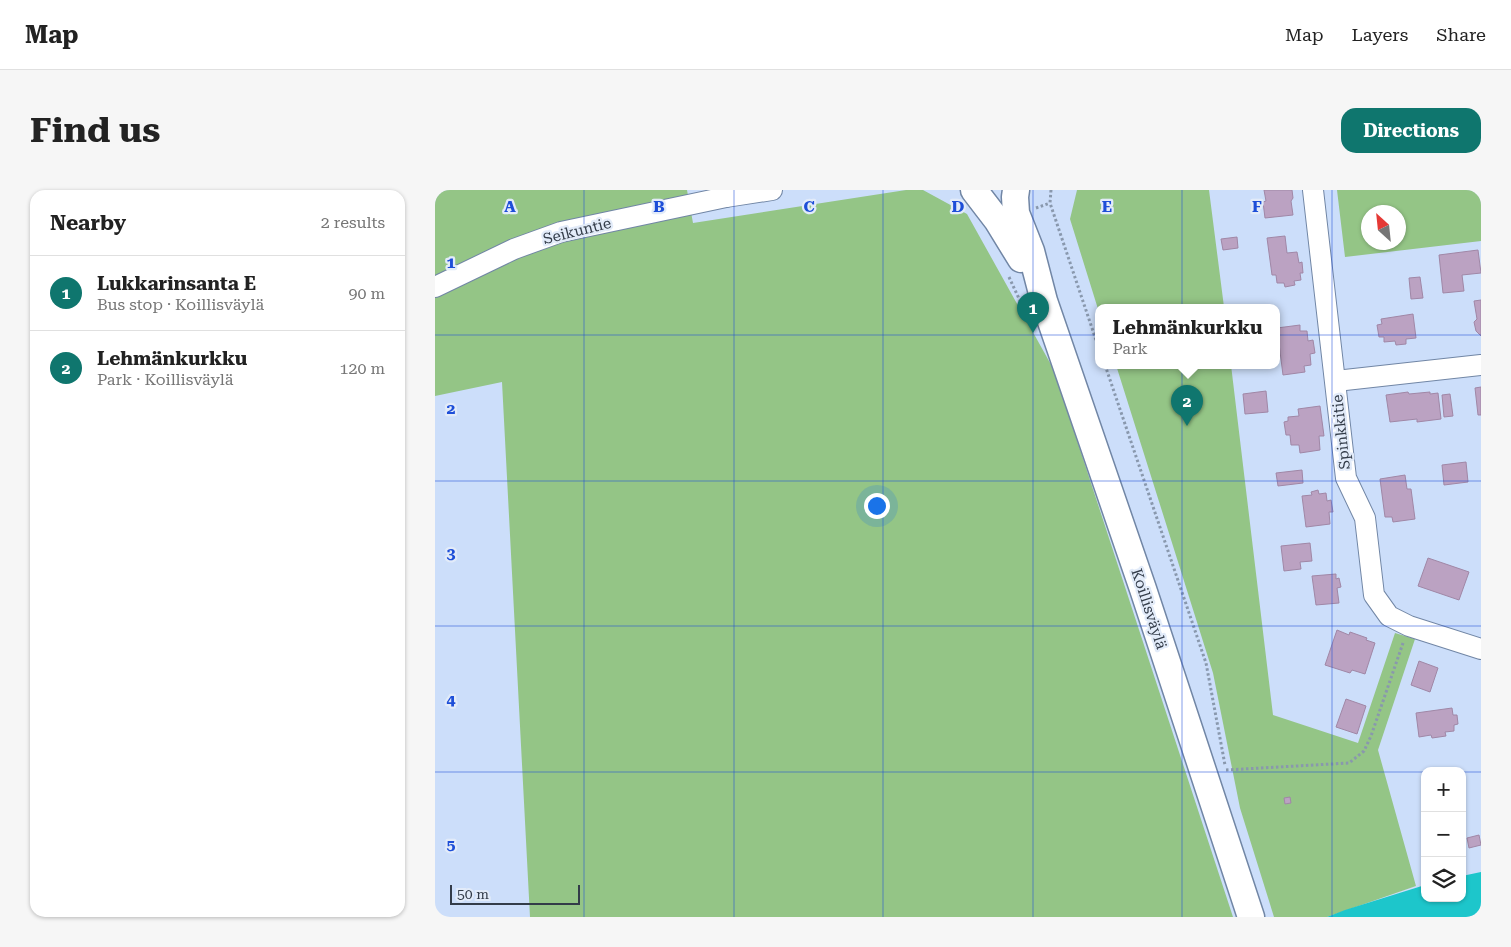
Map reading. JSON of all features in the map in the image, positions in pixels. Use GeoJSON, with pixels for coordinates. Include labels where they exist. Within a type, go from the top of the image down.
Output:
{"type":"FeatureCollection","features":[{"type":"Feature","properties":{"kind":"main road"},"geometry":{"type":"LineString","coordinates":[[974,190],[996,193],[1009,190]]}},
{"type":"Feature","properties":{"kind":"main road","name":"Koillisväylä"},"geometry":{"type":"LineString","coordinates":[[974,190],[997,220],[1044,301]]}},
{"type":"Feature","properties":{"kind":"main road","name":"Koillisväylä"},"geometry":{"type":"LineString","coordinates":[[1016,190],[1016,213],[1031,251],[1044,301],[1143,589],[1251,917]]}},
{"type":"Feature","properties":{"kind":"street","name":"Seikuntie"},"geometry":{"type":"LineString","coordinates":[[435,287],[514,249],[561,232],[724,194],[772,190]]}},
{"type":"Feature","properties":{"kind":"street","name":"Spinkkitie"},"geometry":{"type":"LineString","coordinates":[[1313,190],[1346,478],[1365,518],[1374,595],[1389,616],[1409,626],[1481,649]]}},
{"type":"Feature","properties":{"kind":"street","name":"Spinkkitie"},"geometry":{"type":"LineString","coordinates":[[1336,381],[1481,365]]}},
{"type":"Feature","properties":{"kind":"path"},"geometry":{"type":"LineString","coordinates":[[1051,190],[1050,204],[1095,337]]}},
{"type":"Feature","properties":{"kind":"path"},"geometry":{"type":"LineString","coordinates":[[1106,369],[1206,663],[1229,779]]}},
{"type":"Feature","properties":{"kind":"path"},"geometry":{"type":"LineString","coordinates":[[1226,770],[1349,763],[1364,751],[1371,736],[1409,626]]}},
{"type":"Feature","properties":{"kind":"shaded area"},"geometry":{"type":"Polygon","coordinates":[[[435,190],[687,190],[693,223],[906,190],[923,190],[967,214],[1054,370],[1233,917],[530,917],[502,382],[435,396],[435,190]]]}},
{"type":"Feature","properties":{"kind":"shaded area"},"geometry":{"type":"Polygon","coordinates":[[[1077,190],[1209,190],[1224,304],[1096,304],[1070,219],[1077,190]]]}},
{"type":"Feature","properties":{"kind":"shaded area"},"geometry":{"type":"Polygon","coordinates":[[[1337,190],[1481,190],[1481,241],[1406,250],[1406,205],[1361,205],[1361,250],[1404,250],[1345,257],[1337,190]]]}},
{"type":"Feature","properties":{"kind":"shaded area"},"geometry":{"type":"Polygon","coordinates":[[[1117,369],[1231,369],[1273,715],[1358,743],[1395,633],[1415,639],[1378,750],[1416,886],[1327,917],[1274,917],[1240,808],[1213,673],[1117,369]]]}},
{"type":"Feature","properties":{"kind":"shaded area"},"geometry":{"type":"Polygon","coordinates":[[[1481,872],[1481,917],[1327,917],[1421,886],[1421,902],[1466,902],[1466,875],[1481,872]]]}},
{"type":"Feature","properties":{"kind":"building"},"geometry":{"type":"Polygon","coordinates":[[[1264,190],[1292,190],[1293,215],[1265,218],[1263,202],[1266,201],[1264,190]]]}},
{"type":"Feature","properties":{"kind":"building"},"geometry":{"type":"Polygon","coordinates":[[[1285,236],[1287,253],[1297,252],[1299,263],[1302,262],[1303,273],[1300,273],[1301,280],[1294,281],[1295,285],[1285,287],[1284,283],[1277,283],[1276,275],[1272,275],[1267,238],[1285,236]]]}},
{"type":"Feature","properties":{"kind":"building"},"geometry":{"type":"Polygon","coordinates":[[[1237,237],[1238,248],[1223,250],[1221,239],[1237,237]]]}},
{"type":"Feature","properties":{"kind":"building"},"geometry":{"type":"Polygon","coordinates":[[[1478,250],[1481,273],[1462,275],[1464,291],[1443,293],[1439,255],[1478,250]]]}},
{"type":"Feature","properties":{"kind":"building"},"geometry":{"type":"Polygon","coordinates":[[[1420,277],[1423,298],[1411,299],[1409,278],[1420,277]]]}},
{"type":"Feature","properties":{"kind":"building"},"geometry":{"type":"Polygon","coordinates":[[[1481,300],[1481,336],[1476,331],[1474,322],[1477,319],[1474,301],[1481,300]]]}},
{"type":"Feature","properties":{"kind":"building"},"geometry":{"type":"Polygon","coordinates":[[[1413,314],[1416,338],[1406,339],[1406,344],[1396,345],[1395,341],[1384,342],[1384,337],[1379,337],[1377,325],[1382,324],[1381,319],[1413,314]]]}},
{"type":"Feature","properties":{"kind":"building"},"geometry":{"type":"Polygon","coordinates":[[[1300,325],[1300,331],[1307,331],[1308,341],[1313,340],[1315,353],[1310,354],[1311,365],[1304,366],[1305,372],[1283,375],[1280,352],[1280,328],[1300,325]]]}},
{"type":"Feature","properties":{"kind":"building"},"geometry":{"type":"Polygon","coordinates":[[[1481,387],[1481,415],[1478,415],[1475,388],[1481,387]]]}},
{"type":"Feature","properties":{"kind":"building"},"geometry":{"type":"Polygon","coordinates":[[[1266,391],[1268,412],[1245,414],[1243,394],[1266,391]]]}},
{"type":"Feature","properties":{"kind":"building"},"geometry":{"type":"Polygon","coordinates":[[[1408,392],[1409,394],[1438,393],[1441,419],[1417,422],[1417,419],[1390,422],[1386,395],[1408,392]]]}},
{"type":"Feature","properties":{"kind":"building"},"geometry":{"type":"Polygon","coordinates":[[[1450,394],[1453,416],[1444,417],[1442,395],[1450,394]]]}},
{"type":"Feature","properties":{"kind":"building"},"geometry":{"type":"Polygon","coordinates":[[[1320,406],[1324,436],[1319,436],[1320,450],[1300,453],[1299,445],[1291,445],[1290,435],[1286,435],[1284,422],[1288,421],[1288,417],[1299,416],[1298,409],[1320,406]]]}},
{"type":"Feature","properties":{"kind":"building"},"geometry":{"type":"Polygon","coordinates":[[[1466,462],[1468,482],[1444,485],[1442,465],[1466,462]]]}},
{"type":"Feature","properties":{"kind":"building"},"geometry":{"type":"Polygon","coordinates":[[[1302,470],[1303,483],[1278,486],[1276,473],[1302,470]]]}},
{"type":"Feature","properties":{"kind":"building"},"geometry":{"type":"Polygon","coordinates":[[[1405,475],[1407,489],[1411,489],[1415,519],[1393,522],[1392,517],[1385,517],[1380,479],[1405,475]]]}},
{"type":"Feature","properties":{"kind":"building"},"geometry":{"type":"Polygon","coordinates":[[[1318,490],[1319,494],[1326,493],[1327,501],[1331,500],[1333,512],[1329,512],[1330,524],[1306,527],[1302,496],[1312,495],[1311,492],[1318,490]]]}},
{"type":"Feature","properties":{"kind":"building"},"geometry":{"type":"Polygon","coordinates":[[[1310,543],[1312,561],[1300,562],[1301,569],[1284,571],[1281,546],[1310,543]]]}},
{"type":"Feature","properties":{"kind":"building"},"geometry":{"type":"Polygon","coordinates":[[[1428,558],[1469,572],[1459,600],[1418,586],[1428,558]]]}},
{"type":"Feature","properties":{"kind":"building"},"geometry":{"type":"Polygon","coordinates":[[[1336,574],[1336,579],[1339,578],[1341,587],[1337,588],[1339,603],[1316,605],[1312,576],[1336,574]]]}},
{"type":"Feature","properties":{"kind":"building"},"geometry":{"type":"Polygon","coordinates":[[[1337,630],[1349,635],[1350,632],[1375,643],[1365,674],[1352,670],[1350,673],[1325,665],[1337,630]]]}},
{"type":"Feature","properties":{"kind":"building"},"geometry":{"type":"Polygon","coordinates":[[[1419,661],[1438,668],[1430,692],[1411,685],[1419,661]]]}},
{"type":"Feature","properties":{"kind":"building"},"geometry":{"type":"Polygon","coordinates":[[[1346,699],[1366,706],[1357,734],[1336,727],[1346,699]]]}},
{"type":"Feature","properties":{"kind":"building"},"geometry":{"type":"Polygon","coordinates":[[[1452,708],[1453,715],[1457,715],[1458,724],[1454,725],[1454,731],[1445,732],[1446,736],[1432,738],[1431,735],[1419,737],[1416,713],[1452,708]]]}},
{"type":"Feature","properties":{"kind":"building"},"geometry":{"type":"Polygon","coordinates":[[[1290,797],[1291,803],[1285,804],[1284,798],[1290,797]]]}},
{"type":"Feature","properties":{"kind":"building"},"geometry":{"type":"Polygon","coordinates":[[[1479,835],[1481,845],[1469,848],[1467,838],[1479,835]]]}},
{"type":"Feature","properties":{"kind":"place","name":"Lukkarinsanta E"},"geometry":{"type":"Point","coordinates":[1033,333]}},
{"type":"Feature","properties":{"kind":"place","name":"Lehmänkurkku"},"geometry":{"type":"Point","coordinates":[1187,426]}}]}
